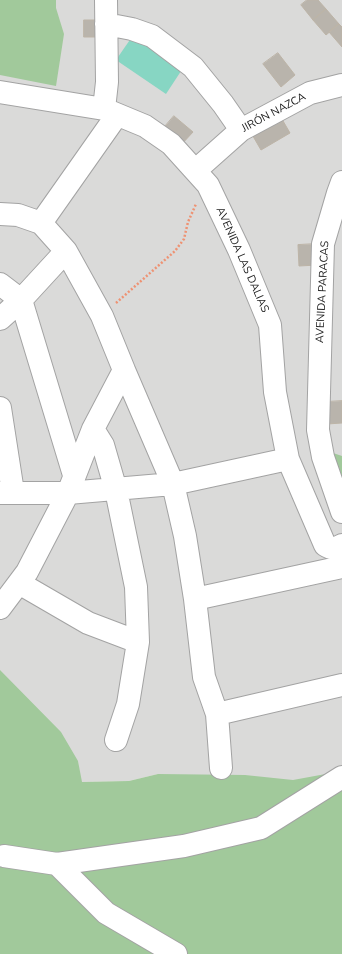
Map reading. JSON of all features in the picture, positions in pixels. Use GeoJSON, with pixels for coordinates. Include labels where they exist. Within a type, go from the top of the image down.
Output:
{"type":"FeatureCollection","features":[{"type":"Feature","properties":{"kind":"street"},"geometry":{"type":"LineString","coordinates":[[41,223],[110,112],[107,82],[106,0]]}},
{"type":"Feature","properties":{"kind":"street"},"geometry":{"type":"LineString","coordinates":[[106,24],[132,29],[152,36],[192,67],[223,104],[241,130]]}},
{"type":"Feature","properties":{"kind":"street","name":"JIRÓN NAZCA"},"geometry":{"type":"LineString","coordinates":[[202,177],[241,130],[310,93],[342,85]]}},
{"type":"Feature","properties":{"kind":"street","name":"AVENIDA LAS DALIAS"},"geometry":{"type":"LineString","coordinates":[[0,92],[110,112],[145,126],[171,144],[202,177],[239,250],[270,325],[275,392],[288,459],[325,545],[341,555]]}},
{"type":"Feature","properties":{"kind":"street","name":"AVENIDA PARACAS"},"geometry":{"type":"LineString","coordinates":[[342,182],[323,244],[318,430],[323,457],[342,512]]}},
{"type":"Feature","properties":{"kind":"street"},"geometry":{"type":"LineString","coordinates":[[0,214],[18,215],[41,223],[66,251],[102,316],[173,484],[185,536],[195,600],[204,677],[217,714],[221,768]]}},
{"type":"Feature","properties":{"kind":"street"},"geometry":{"type":"LineString","coordinates":[[0,319],[21,300],[66,251]]}},
{"type":"Feature","properties":{"kind":"street"},"geometry":{"type":"LineString","coordinates":[[0,284],[21,300],[71,484]]}},
{"type":"Feature","properties":{"kind":"street"},"geometry":{"type":"LineString","coordinates":[[0,608],[27,572],[71,484],[93,429],[124,370]]}},
{"type":"Feature","properties":{"kind":"street"},"geometry":{"type":"LineString","coordinates":[[0,408],[6,493],[71,484],[116,490],[173,484],[288,459]]}},
{"type":"Feature","properties":{"kind":"street"},"geometry":{"type":"LineString","coordinates":[[93,429],[103,445],[116,490],[136,587],[138,642],[128,704],[116,740]]}},
{"type":"Feature","properties":{"kind":"street"},"geometry":{"type":"LineString","coordinates":[[195,600],[341,555]]}},
{"type":"Feature","properties":{"kind":"street"},"geometry":{"type":"LineString","coordinates":[[18,583],[88,623],[138,642]]}},
{"type":"Feature","properties":{"kind":"street"},"geometry":{"type":"LineString","coordinates":[[217,714],[342,686]]}},
{"type":"Feature","properties":{"kind":"street"},"geometry":{"type":"LineString","coordinates":[[4,856],[57,864],[184,846],[261,828],[342,777]]}},
{"type":"Feature","properties":{"kind":"street"},"geometry":{"type":"LineString","coordinates":[[57,864],[106,914],[176,954]]}},
{"type":"Feature","properties":{"kind":"path"},"geometry":{"type":"LineString","coordinates":[[102,316],[175,251],[184,239],[188,222],[198,200],[202,177]]}},
{"type":"Feature","properties":{"kind":"shaded area"},"geometry":{"type":"Polygon","coordinates":[[[0,0],[342,0],[342,854],[158,774],[129,781],[81,782],[78,761],[0,706],[0,0]]]}},
{"type":"Feature","properties":{"kind":"green space"},"geometry":{"type":"Polygon","coordinates":[[[0,0],[56,0],[56,8],[64,34],[56,86],[0,75],[0,0]]]}},
{"type":"Feature","properties":{"kind":"green space"},"geometry":{"type":"Polygon","coordinates":[[[136,31],[185,65],[166,94],[116,60],[136,31]]]}},
{"type":"Feature","properties":{"kind":"green space"},"geometry":{"type":"Polygon","coordinates":[[[321,449],[342,456],[342,512],[321,449]]]}},
{"type":"Feature","properties":{"kind":"green space"},"geometry":{"type":"Polygon","coordinates":[[[0,670],[61,732],[78,761],[82,782],[129,781],[158,774],[245,775],[293,780],[342,771],[342,954],[0,954],[0,670]]]}},
{"type":"Feature","properties":{"kind":"building"},"geometry":{"type":"Polygon","coordinates":[[[307,0],[318,0],[326,9],[313,20],[301,5],[307,0]]]}},
{"type":"Feature","properties":{"kind":"building"},"geometry":{"type":"Polygon","coordinates":[[[326,9],[339,24],[326,35],[313,20],[326,9]]]}},
{"type":"Feature","properties":{"kind":"building"},"geometry":{"type":"Polygon","coordinates":[[[84,20],[102,20],[103,37],[84,37],[84,20]]]}},
{"type":"Feature","properties":{"kind":"building"},"geometry":{"type":"Polygon","coordinates":[[[339,24],[342,27],[342,47],[329,32],[339,24]]]}},
{"type":"Feature","properties":{"kind":"building"},"geometry":{"type":"Polygon","coordinates":[[[278,53],[295,75],[281,87],[263,64],[278,53]]]}},
{"type":"Feature","properties":{"kind":"building"},"geometry":{"type":"Polygon","coordinates":[[[279,114],[290,133],[261,150],[250,131],[279,114]]]}},
{"type":"Feature","properties":{"kind":"building"},"geometry":{"type":"Polygon","coordinates":[[[174,116],[193,132],[180,146],[162,130],[174,116]]]}},
{"type":"Feature","properties":{"kind":"building"},"geometry":{"type":"Polygon","coordinates":[[[316,244],[317,265],[299,266],[298,245],[316,244]]]}},
{"type":"Feature","properties":{"kind":"building"},"geometry":{"type":"Polygon","coordinates":[[[342,401],[342,423],[327,424],[326,402],[342,401]]]}}]}
